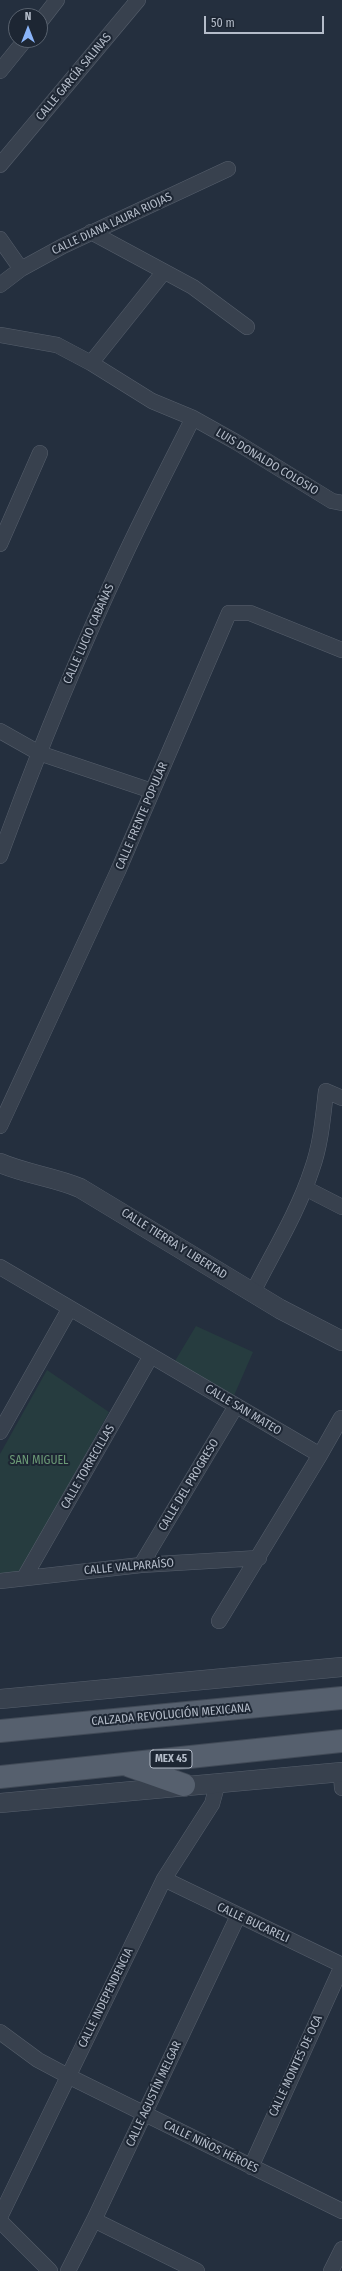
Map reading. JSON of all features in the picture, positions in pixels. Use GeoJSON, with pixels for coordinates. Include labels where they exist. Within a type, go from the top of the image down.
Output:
{"type":"FeatureCollection","features":[{"type":"Feature","properties":{"kind":"main road","name":"CALZADA REVOLUCIÓN MEXICANA"},"geometry":{"type":"LineString","coordinates":[[0,1732],[342,1698]]}},
{"type":"Feature","properties":{"kind":"main road","name":"MEX 45"},"geometry":{"type":"LineString","coordinates":[[0,1777],[342,1741]]}},
{"type":"Feature","properties":{"kind":"main road"},"geometry":{"type":"LineString","coordinates":[[124,1763],[184,1785]]}},
{"type":"Feature","properties":{"kind":"street"},"geometry":{"type":"LineString","coordinates":[[48,12],[57,0]]}},
{"type":"Feature","properties":{"kind":"street","name":"CALLE GARCÍA SALINAS"},"geometry":{"type":"LineString","coordinates":[[3,155],[138,0]]}},
{"type":"Feature","properties":{"kind":"street"},"geometry":{"type":"LineString","coordinates":[[0,71],[19,48]]}},
{"type":"Feature","properties":{"kind":"street","name":"CALLE DIANA LAURA RIOJAS"},"geometry":{"type":"LineString","coordinates":[[0,285],[21,269],[91,232],[228,169]]}},
{"type":"Feature","properties":{"kind":"street"},"geometry":{"type":"LineString","coordinates":[[91,232],[193,287],[247,327]]}},
{"type":"Feature","properties":{"kind":"street"},"geometry":{"type":"LineString","coordinates":[[0,239],[21,269]]}},
{"type":"Feature","properties":{"kind":"street"},"geometry":{"type":"LineString","coordinates":[[91,363],[163,272]]}},
{"type":"Feature","properties":{"kind":"street","name":"LUIS DONALDO COLOSIO"},"geometry":{"type":"LineString","coordinates":[[0,335],[57,345],[91,363],[152,401],[193,418],[332,500],[342,503]]}},
{"type":"Feature","properties":{"kind":"street","name":"CALLE LUCIO CABAÑAS"},"geometry":{"type":"LineString","coordinates":[[0,856],[39,753],[124,556],[193,418]]}},
{"type":"Feature","properties":{"kind":"street"},"geometry":{"type":"LineString","coordinates":[[0,544],[40,453]]}},
{"type":"Feature","properties":{"kind":"street","name":"CALLE FRENTE POPULAR"},"geometry":{"type":"LineString","coordinates":[[0,1126],[152,791],[229,613],[250,613],[342,650]]}},
{"type":"Feature","properties":{"kind":"street"},"geometry":{"type":"LineString","coordinates":[[0,730],[39,753],[152,791]]}},
{"type":"Feature","properties":{"kind":"street"},"geometry":{"type":"LineString","coordinates":[[252,1292],[305,1188],[318,1148],[326,1091],[342,1098]]}},
{"type":"Feature","properties":{"kind":"street","name":"CALLE TIERRA Y LIBERTAD"},"geometry":{"type":"LineString","coordinates":[[0,1163],[12,1168],[61,1180],[80,1188],[280,1309],[342,1341]]}},
{"type":"Feature","properties":{"kind":"street"},"geometry":{"type":"LineString","coordinates":[[305,1188],[342,1208]]}},
{"type":"Feature","properties":{"kind":"street","name":"CALLE SAN MATEO"},"geometry":{"type":"LineString","coordinates":[[0,1267],[320,1455]]}},
{"type":"Feature","properties":{"kind":"street"},"geometry":{"type":"LineString","coordinates":[[0,1432],[70,1308]]}},
{"type":"Feature","properties":{"kind":"street","name":"CALLE TORRECILLAS"},"geometry":{"type":"LineString","coordinates":[[24,1578],[151,1356]]}},
{"type":"Feature","properties":{"kind":"street","name":"CALLE DEL PROGRESO"},"geometry":{"type":"LineString","coordinates":[[141,1565],[236,1406]]}},
{"type":"Feature","properties":{"kind":"street"},"geometry":{"type":"LineString","coordinates":[[219,1621],[259,1558],[341,1418]]}},
{"type":"Feature","properties":{"kind":"street","name":"CALLE VALPARAÍSO"},"geometry":{"type":"LineString","coordinates":[[0,1581],[141,1565],[259,1558]]}},
{"type":"Feature","properties":{"kind":"street"},"geometry":{"type":"LineString","coordinates":[[0,1699],[342,1667]]}},
{"type":"Feature","properties":{"kind":"street"},"geometry":{"type":"LineString","coordinates":[[0,1803],[218,1782],[342,1777]]}},
{"type":"Feature","properties":{"kind":"street","name":"CALLE INDEPENDENCIA"},"geometry":{"type":"LineString","coordinates":[[0,2217],[164,1879],[212,1804],[218,1782]]}},
{"type":"Feature","properties":{"kind":"street","name":"CALLE BUCARELI"},"geometry":{"type":"LineString","coordinates":[[164,1879],[342,1966]]}},
{"type":"Feature","properties":{"kind":"street","name":"CALLE AGUSTÍN MELGAR"},"geometry":{"type":"LineString","coordinates":[[68,2271],[94,2220],[238,1916]]}},
{"type":"Feature","properties":{"kind":"street","name":"CALLE MONTES DE OCA"},"geometry":{"type":"LineString","coordinates":[[251,2166],[342,1966]]}},
{"type":"Feature","properties":{"kind":"street","name":"CALLE NIÑOS HÉROES"},"geometry":{"type":"LineString","coordinates":[[0,2032],[38,2060],[68,2076],[342,2211]]}},
{"type":"Feature","properties":{"kind":"street"},"geometry":{"type":"LineString","coordinates":[[94,2220],[197,2271]]}},
{"type":"Feature","properties":{"kind":"street"},"geometry":{"type":"LineString","coordinates":[[0,2221],[50,2271]]}},
{"type":"Feature","properties":{"kind":"street"},"geometry":{"type":"LineString","coordinates":[[331,2271],[342,2249]]}},
{"type":"Feature","properties":{"kind":"green space"},"geometry":{"type":"Polygon","coordinates":[[[196,1326],[253,1352],[233,1398],[175,1361],[196,1326]]]}},
{"type":"Feature","properties":{"kind":"green space","name":"SAN MIGUEL"},"geometry":{"type":"Polygon","coordinates":[[[47,1370],[109,1412],[19,1575],[0,1575],[0,1454],[47,1370]]]}}]}
